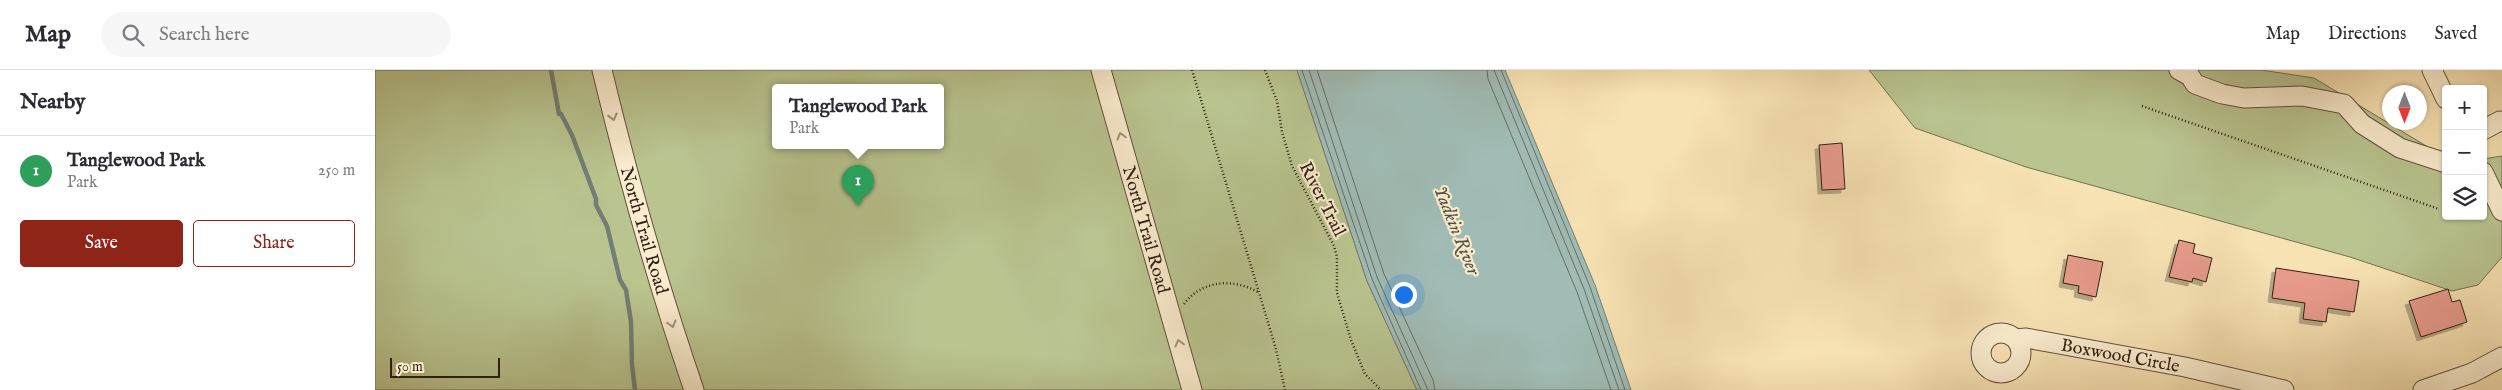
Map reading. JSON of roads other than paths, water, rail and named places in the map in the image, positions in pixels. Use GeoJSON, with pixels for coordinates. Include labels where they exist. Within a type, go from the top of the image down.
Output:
{"type":"FeatureCollection","features":[{"type":"Feature","properties":{"kind":"street","name":"North Trail Road"},"geometry":{"type":"LineString","coordinates":[[602,70],[671,322],[694,390]]}},
{"type":"Feature","properties":{"kind":"street","name":"North Trail Road"},"geometry":{"type":"LineString","coordinates":[[1101,70],[1192,390]]}},
{"type":"Feature","properties":{"kind":"street"},"geometry":{"type":"LineString","coordinates":[[2179,70],[2190,76],[2195,84],[2222,94],[2244,98],[2302,96],[2344,104],[2362,124],[2400,148],[2442,162]]}},
{"type":"Feature","properties":{"kind":"street"},"geometry":{"type":"LineString","coordinates":[[2432,70],[2442,91]]}},
{"type":"Feature","properties":{"kind":"street"},"geometry":{"type":"LineString","coordinates":[[2487,128],[2500,121]]}},
{"type":"Feature","properties":{"kind":"street"},"geometry":{"type":"LineString","coordinates":[[2489,178],[2502,211]]}},
{"type":"Feature","properties":{"kind":"street","name":"Boxwood Circle"},"geometry":{"type":"LineString","coordinates":[[2016,339],[2026,338],[2185,367],[2284,390]]}},
{"type":"Feature","properties":{"kind":"street"},"geometry":{"type":"LineString","coordinates":[[2423,390],[2472,373],[2502,357]]}},
{"type":"Feature","properties":{"kind":"water","name":"Yadkin River"},"geometry":{"type":"Polygon","coordinates":[[[1297,70],[1505,70],[1595,285],[1631,390],[1417,390],[1367,281],[1297,70]]]}},
{"type":"Feature","properties":{"kind":"waterway"},"geometry":{"type":"LineString","coordinates":[[551,70],[559,114],[561,114],[572,135],[596,199],[596,205],[607,226],[620,280],[626,290],[631,322],[632,365],[635,390]]}},
{"type":"Feature","properties":{"kind":"place","name":"Tanglewood Park"},"geometry":{"type":"Point","coordinates":[858,206]}}]}
